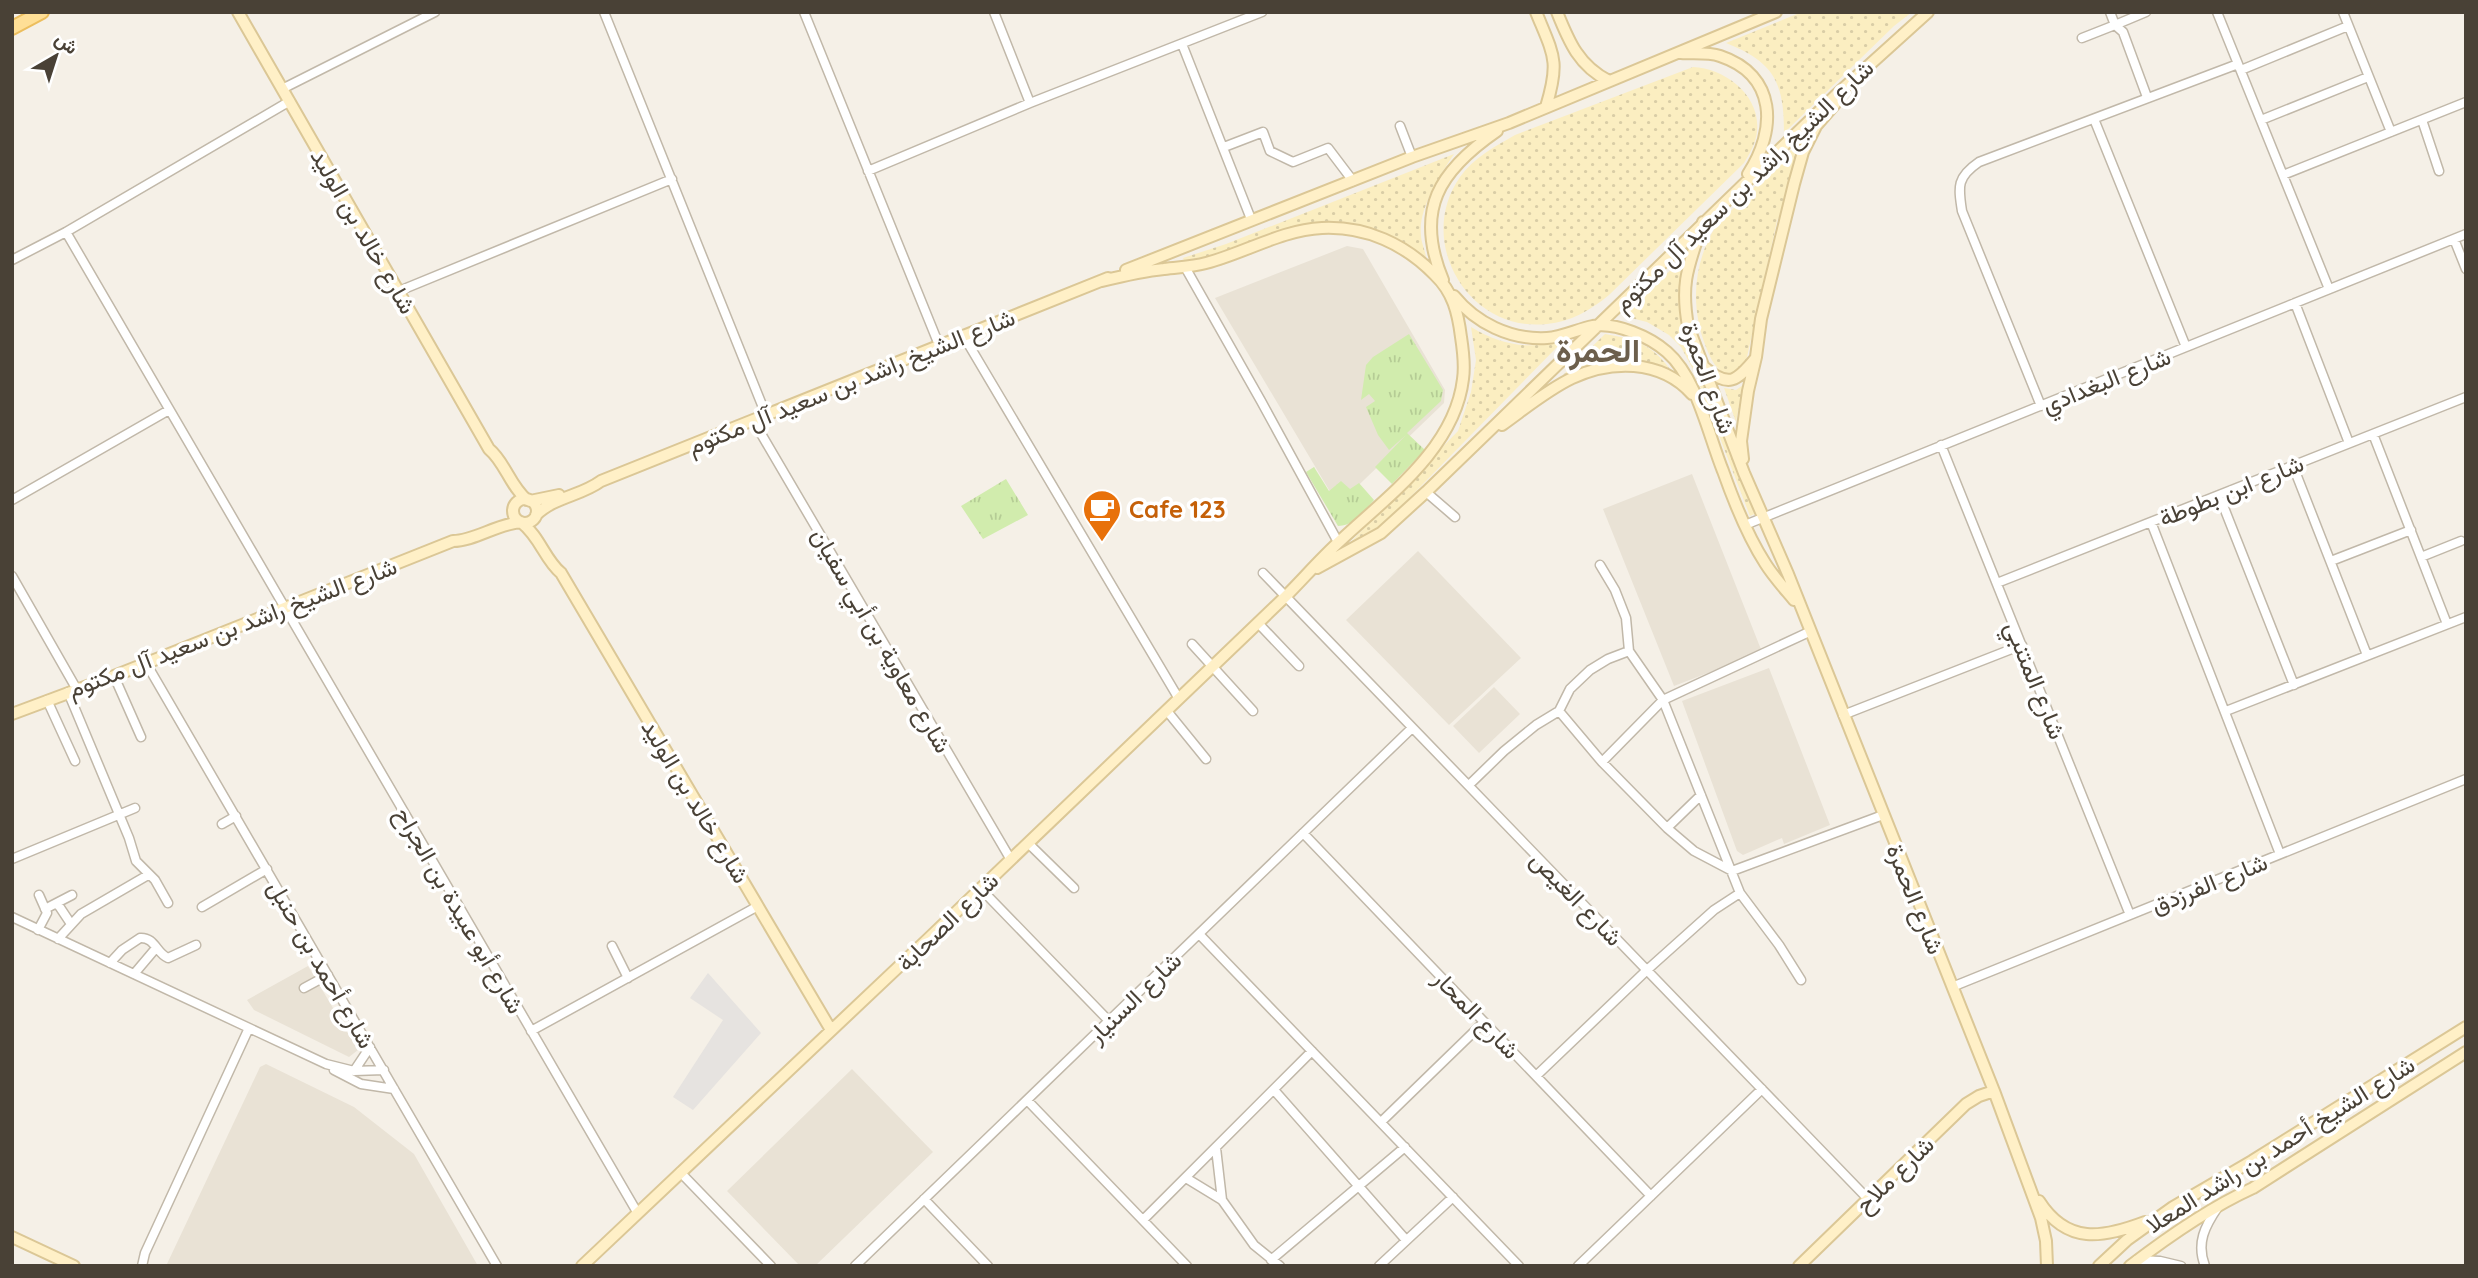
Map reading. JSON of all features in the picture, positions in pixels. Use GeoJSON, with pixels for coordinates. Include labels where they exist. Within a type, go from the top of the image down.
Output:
{"type":"FeatureCollection","features":[{"type":"Feature","properties":{"kind":"main road"},"geometry":{"type":"LineString","coordinates":[[12,28],[35,14]]}},
{"type":"Feature","properties":{"kind":"street","name":"شارع خالد بن الوليد"},"geometry":{"type":"LineString","coordinates":[[238,12],[489,449],[516,489],[529,500]]}},
{"type":"Feature","properties":{"kind":"street"},"geometry":{"type":"LineString","coordinates":[[282,89],[435,12]]}},
{"type":"Feature","properties":{"kind":"street"},"geometry":{"type":"LineString","coordinates":[[604,12],[766,415]]}},
{"type":"Feature","properties":{"kind":"street"},"geometry":{"type":"LineString","coordinates":[[804,12],[939,345]]}},
{"type":"Feature","properties":{"kind":"street"},"geometry":{"type":"LineString","coordinates":[[994,12],[1030,103]]}},
{"type":"Feature","properties":{"kind":"street"},"geometry":{"type":"LineString","coordinates":[[868,171],[1030,103],[1262,12]]}},
{"type":"Feature","properties":{"kind":"street"},"geometry":{"type":"LineString","coordinates":[[1536,12],[1554,60],[1555,76],[1546,107]]}},
{"type":"Feature","properties":{"kind":"street"},"geometry":{"type":"LineString","coordinates":[[1557,12],[1577,56],[1591,70],[1609,81]]}},
{"type":"Feature","properties":{"kind":"street","name":"شارع الشيخ راشد بن سعيد آل مكتوم"},"geometry":{"type":"LineString","coordinates":[[529,500],[552,497],[601,481],[1251,219],[1509,123],[1776,12]]}},
{"type":"Feature","properties":{"kind":"street","name":"شارع الشيخ راشد بن سعيد آل مكتوم"},"geometry":{"type":"LineString","coordinates":[[1308,573],[1381,533],[1856,76],[1928,12]]}},
{"type":"Feature","properties":{"kind":"street"},"geometry":{"type":"LineString","coordinates":[[2110,12],[2115,25],[2123,32],[2147,97]]}},
{"type":"Feature","properties":{"kind":"street"},"geometry":{"type":"LineString","coordinates":[[2082,38],[2146,12]]}},
{"type":"Feature","properties":{"kind":"street"},"geometry":{"type":"LineString","coordinates":[[2217,12],[2329,289]]}},
{"type":"Feature","properties":{"kind":"street"},"geometry":{"type":"LineString","coordinates":[[2343,12],[2391,132]]}},
{"type":"Feature","properties":{"kind":"street"},"geometry":{"type":"LineString","coordinates":[[2041,406],[1962,211],[1959,191],[1967,170],[1979,162],[2147,97],[2240,67],[2348,26]]}},
{"type":"Feature","properties":{"kind":"street"},"geometry":{"type":"LineString","coordinates":[[1182,44],[1251,219]]}},
{"type":"Feature","properties":{"kind":"street"},"geometry":{"type":"LineString","coordinates":[[1677,53],[1717,55],[1749,72],[1768,105],[1768,126],[1755,162],[1737,191]]}},
{"type":"Feature","properties":{"kind":"street"},"geometry":{"type":"LineString","coordinates":[[1744,473],[1741,441],[1761,319],[1802,152],[1816,127],[1856,76]]}},
{"type":"Feature","properties":{"kind":"street"},"geometry":{"type":"LineString","coordinates":[[2261,120],[2368,77]]}},
{"type":"Feature","properties":{"kind":"street"},"geometry":{"type":"LineString","coordinates":[[12,260],[66,232],[290,102]]}},
{"type":"Feature","properties":{"kind":"street"},"geometry":{"type":"LineString","coordinates":[[2283,175],[2466,102]]}},
{"type":"Feature","properties":{"kind":"street"},"geometry":{"type":"LineString","coordinates":[[2094,119],[2186,347]]}},
{"type":"Feature","properties":{"kind":"street"},"geometry":{"type":"LineString","coordinates":[[2422,120],[2439,171]]}},
{"type":"Feature","properties":{"kind":"street"},"geometry":{"type":"LineString","coordinates":[[1509,123],[1470,151],[1452,168],[1441,187],[1432,210],[1430,234],[1433,257],[1447,287],[1476,318],[1499,331],[1547,338],[1596,326]]}},
{"type":"Feature","properties":{"kind":"street"},"geometry":{"type":"LineString","coordinates":[[1400,126],[1412,157]]}},
{"type":"Feature","properties":{"kind":"street"},"geometry":{"type":"LineString","coordinates":[[1224,147],[1263,132],[1270,151],[1293,162],[1328,148],[1353,181]]}},
{"type":"Feature","properties":{"kind":"street"},"geometry":{"type":"LineString","coordinates":[[399,291],[672,179]]}},
{"type":"Feature","properties":{"kind":"street","name":"شارع الحمرة"},"geometry":{"type":"LineString","coordinates":[[1703,222],[1688,262],[1684,282],[1688,327],[1744,473],[1994,1091],[2044,1229],[2047,1266]]}},
{"type":"Feature","properties":{"kind":"street","name":"شارع الشيخ راشد بن سعيد آل مكتوم"},"geometry":{"type":"LineString","coordinates":[[1102,281],[1139,272],[1208,263],[1300,230],[1324,228],[1352,229],[1380,237],[1401,247],[1419,259],[1447,287],[1459,316],[1463,349],[1463,379],[1448,425],[1422,461],[1308,573]]}},
{"type":"Feature","properties":{"kind":"street","name":"شارع أبو عبيدة بن الجراح"},"geometry":{"type":"LineString","coordinates":[[66,232],[637,1212]]}},
{"type":"Feature","properties":{"kind":"street","name":"شارع البغدادي"},"geometry":{"type":"LineString","coordinates":[[1745,525],[2466,234]]}},
{"type":"Feature","properties":{"kind":"street"},"geometry":{"type":"LineString","coordinates":[[2454,239],[2466,269]]}},
{"type":"Feature","properties":{"kind":"street"},"geometry":{"type":"LineString","coordinates":[[1179,249],[1173,261],[1185,267],[1338,542]]}},
{"type":"Feature","properties":{"kind":"street"},"geometry":{"type":"LineString","coordinates":[[2295,303],[2349,443]]}},
{"type":"Feature","properties":{"kind":"street","name":"شارع الحمرة"},"geometry":{"type":"LineString","coordinates":[[1596,326],[1631,332],[1666,351],[1680,366],[1696,399],[1745,525],[1765,564],[1800,608]]}},
{"type":"Feature","properties":{"kind":"street"},"geometry":{"type":"LineString","coordinates":[[963,335],[1179,699]]}},
{"type":"Feature","properties":{"kind":"street"},"geometry":{"type":"LineString","coordinates":[[1702,365],[1723,380],[1732,381],[1742,375],[1756,357]]}},
{"type":"Feature","properties":{"kind":"street"},"geometry":{"type":"LineString","coordinates":[[1476,442],[1562,383],[1592,369],[1619,365],[1645,367],[1675,380],[1696,399]]}},
{"type":"Feature","properties":{"kind":"street","name":"شارع ابن بطوطة"},"geometry":{"type":"LineString","coordinates":[[1997,583],[2466,397]]}},
{"type":"Feature","properties":{"kind":"street"},"geometry":{"type":"LineString","coordinates":[[12,500],[169,410]]}},
{"type":"Feature","properties":{"kind":"street","name":"شارع معاوية بن أبي سفيان"},"geometry":{"type":"LineString","coordinates":[[753,420],[1011,860]]}},
{"type":"Feature","properties":{"kind":"street"},"geometry":{"type":"LineString","coordinates":[[2373,434],[2447,624]]}},
{"type":"Feature","properties":{"kind":"street","name":"شارع المتنبي"},"geometry":{"type":"LineString","coordinates":[[1941,445],[2130,915]]}},
{"type":"Feature","properties":{"kind":"street","name":"شارع خالد بن الوليد"},"geometry":{"type":"LineString","coordinates":[[489,449],[491,459],[507,485],[515,506]]}},
{"type":"Feature","properties":{"kind":"street"},"geometry":{"type":"LineString","coordinates":[[2293,466],[2367,656]]}},
{"type":"Feature","properties":{"kind":"street","name":"شارع الشيخ راشد بن سعيد آل مكتوم"},"geometry":{"type":"LineString","coordinates":[[536,516],[550,505],[589,489],[601,481]]}},
{"type":"Feature","properties":{"kind":"street"},"geometry":{"type":"LineString","coordinates":[[1426,492],[1455,517]]}},
{"type":"Feature","properties":{"kind":"street"},"geometry":{"type":"LineString","coordinates":[[2218,495],[2294,685]]}},
{"type":"Feature","properties":{"kind":"street"},"geometry":{"type":"LineString","coordinates":[[522,500],[529,500],[536,507],[536,516],[528,523],[521,522],[514,516],[515,506],[522,500]]}},
{"type":"Feature","properties":{"kind":"street","name":"شارع الشيخ راشد بن سعيد آل مكتوم"},"geometry":{"type":"LineString","coordinates":[[12,713],[114,676],[453,541],[499,519],[515,506]]}},
{"type":"Feature","properties":{"kind":"street","name":"شارع خالد بن الوليد"},"geometry":{"type":"LineString","coordinates":[[536,516],[545,540],[559,562],[561,573]]}},
{"type":"Feature","properties":{"kind":"street","name":"شارع خالد بن الوليد"},"geometry":{"type":"LineString","coordinates":[[521,522],[536,537],[553,566],[561,573],[831,1030]]}},
{"type":"Feature","properties":{"kind":"street","name":"شارع الشيخ راشد بن سعيد آل مكتوم"},"geometry":{"type":"LineString","coordinates":[[453,541],[461,541],[497,527],[521,522]]}},
{"type":"Feature","properties":{"kind":"street"},"geometry":{"type":"LineString","coordinates":[[2151,522],[2280,854]]}},
{"type":"Feature","properties":{"kind":"street"},"geometry":{"type":"LineString","coordinates":[[2331,561],[2411,530]]}},
{"type":"Feature","properties":{"kind":"street"},"geometry":{"type":"LineString","coordinates":[[2421,557],[2461,541]]}},
{"type":"Feature","properties":{"kind":"street"},"geometry":{"type":"LineString","coordinates":[[1600,565],[1615,590],[1626,618],[1629,651],[1663,700],[1740,893],[1779,945],[1801,981]]}},
{"type":"Feature","properties":{"kind":"street","name":"شارع الغيص"},"geometry":{"type":"LineString","coordinates":[[1263,573],[1868,1199]]}},
{"type":"Feature","properties":{"kind":"street","name":"شارع الصحابة"},"geometry":{"type":"LineString","coordinates":[[582,1266],[981,889],[1308,573]]}},
{"type":"Feature","properties":{"kind":"street"},"geometry":{"type":"LineString","coordinates":[[12,576],[72,690],[130,838],[135,861],[155,880],[168,903]]}},
{"type":"Feature","properties":{"kind":"street"},"geometry":{"type":"LineString","coordinates":[[2226,712],[2466,617]]}},
{"type":"Feature","properties":{"kind":"street"},"geometry":{"type":"LineString","coordinates":[[1258,623],[1299,666]]}},
{"type":"Feature","properties":{"kind":"street"},"geometry":{"type":"LineString","coordinates":[[1602,762],[1663,700],[1809,632]]}},
{"type":"Feature","properties":{"kind":"street"},"geometry":{"type":"LineString","coordinates":[[1192,644],[1253,711]]}},
{"type":"Feature","properties":{"kind":"street"},"geometry":{"type":"LineString","coordinates":[[1843,715],[2022,645]]}},
{"type":"Feature","properties":{"kind":"street"},"geometry":{"type":"LineString","coordinates":[[1469,785],[1504,751],[1536,725],[1559,711],[1570,689],[1590,670],[1629,651]]}},
{"type":"Feature","properties":{"kind":"street","name":"شارع أحمد بن حنبل"},"geometry":{"type":"LineString","coordinates":[[146,663],[497,1266]]}},
{"type":"Feature","properties":{"kind":"street"},"geometry":{"type":"LineString","coordinates":[[114,676],[141,737]]}},
{"type":"Feature","properties":{"kind":"street"},"geometry":{"type":"LineString","coordinates":[[47,700],[75,761]]}},
{"type":"Feature","properties":{"kind":"street"},"geometry":{"type":"LineString","coordinates":[[1167,711],[1206,759]]}},
{"type":"Feature","properties":{"kind":"street"},"geometry":{"type":"LineString","coordinates":[[1559,711],[1602,762],[1667,828],[1694,852],[1732,871],[1883,815]]}},
{"type":"Feature","properties":{"kind":"street","name":"شارع السنيار"},"geometry":{"type":"LineString","coordinates":[[855,1266],[1412,728]]}},
{"type":"Feature","properties":{"kind":"street","name":"شارع الفرزدق"},"geometry":{"type":"LineString","coordinates":[[1952,987],[2466,779]]}},
{"type":"Feature","properties":{"kind":"street"},"geometry":{"type":"LineString","coordinates":[[1667,828],[1701,795]]}},
{"type":"Feature","properties":{"kind":"street"},"geometry":{"type":"LineString","coordinates":[[12,859],[135,808]]}},
{"type":"Feature","properties":{"kind":"street"},"geometry":{"type":"LineString","coordinates":[[222,824],[236,816]]}},
{"type":"Feature","properties":{"kind":"street","name":"شارع المحار"},"geometry":{"type":"LineString","coordinates":[[1303,833],[1651,1196]]}},
{"type":"Feature","properties":{"kind":"street"},"geometry":{"type":"LineString","coordinates":[[1028,843],[1074,888]]}},
{"type":"Feature","properties":{"kind":"street"},"geometry":{"type":"LineString","coordinates":[[202,907],[267,869]]}},
{"type":"Feature","properties":{"kind":"street"},"geometry":{"type":"LineString","coordinates":[[58,939],[81,914],[148,875]]}},
{"type":"Feature","properties":{"kind":"street"},"geometry":{"type":"LineString","coordinates":[[981,889],[1109,1021]]}},
{"type":"Feature","properties":{"kind":"street"},"geometry":{"type":"LineString","coordinates":[[1536,1076],[1647,970],[1714,910],[1740,893]]}},
{"type":"Feature","properties":{"kind":"street"},"geometry":{"type":"LineString","coordinates":[[38,930],[47,915],[39,895]]}},
{"type":"Feature","properties":{"kind":"street"},"geometry":{"type":"LineString","coordinates":[[45,909],[72,895]]}},
{"type":"Feature","properties":{"kind":"street"},"geometry":{"type":"LineString","coordinates":[[57,903],[71,924]]}},
{"type":"Feature","properties":{"kind":"street"},"geometry":{"type":"LineString","coordinates":[[531,1031],[758,906]]}},
{"type":"Feature","properties":{"kind":"street"},"geometry":{"type":"LineString","coordinates":[[12,917],[326,1064],[354,1082],[378,1088],[394,1088]]}},
{"type":"Feature","properties":{"kind":"street"},"geometry":{"type":"LineString","coordinates":[[1199,934],[1519,1266]]}},
{"type":"Feature","properties":{"kind":"street"},"geometry":{"type":"LineString","coordinates":[[110,963],[128,945],[140,938],[148,939],[168,958],[196,944]]}},
{"type":"Feature","properties":{"kind":"street"},"geometry":{"type":"LineString","coordinates":[[612,946],[628,978]]}},
{"type":"Feature","properties":{"kind":"street"},"geometry":{"type":"LineString","coordinates":[[134,974],[156,948]]}},
{"type":"Feature","properties":{"kind":"street"},"geometry":{"type":"LineString","coordinates":[[304,988],[328,975]]}},
{"type":"Feature","properties":{"kind":"street"},"geometry":{"type":"LineString","coordinates":[[1381,1122],[1484,1022]]}},
{"type":"Feature","properties":{"kind":"street","name":"شارع الشيخ أحمد بن راشد المعلا"},"geometry":{"type":"LineString","coordinates":[[2098,1266],[2157,1218],[2466,1027]]}},
{"type":"Feature","properties":{"kind":"street"},"geometry":{"type":"LineString","coordinates":[[139,1266],[249,1028]]}},
{"type":"Feature","properties":{"kind":"street"},"geometry":{"type":"LineString","coordinates":[[354,1071],[370,1047]]}},
{"type":"Feature","properties":{"kind":"street"},"geometry":{"type":"LineString","coordinates":[[1143,1220],[1312,1051]]}},
{"type":"Feature","properties":{"kind":"street","name":"شارع الشيخ أحمد بن راشد المعلا"},"geometry":{"type":"LineString","coordinates":[[2134,1263],[2220,1204],[2253,1188],[2463,1057]]}},
{"type":"Feature","properties":{"kind":"street"},"geometry":{"type":"LineString","coordinates":[[326,1064],[354,1071],[384,1070]]}},
{"type":"Feature","properties":{"kind":"street"},"geometry":{"type":"LineString","coordinates":[[1578,1266],[1762,1089]]}},
{"type":"Feature","properties":{"kind":"street"},"geometry":{"type":"LineString","coordinates":[[1274,1090],[1406,1240]]}},
{"type":"Feature","properties":{"kind":"street","name":"شارع ملاح"},"geometry":{"type":"LineString","coordinates":[[1799,1266],[1966,1104],[1994,1091]]}},
{"type":"Feature","properties":{"kind":"street"},"geometry":{"type":"LineString","coordinates":[[1027,1100],[1187,1266]]}},
{"type":"Feature","properties":{"kind":"street"},"geometry":{"type":"LineString","coordinates":[[1271,1260],[1405,1147]]}},
{"type":"Feature","properties":{"kind":"street"},"geometry":{"type":"LineString","coordinates":[[1216,1148],[1222,1200]]}},
{"type":"Feature","properties":{"kind":"street"},"geometry":{"type":"LineString","coordinates":[[680,1172],[771,1266]]}},
{"type":"Feature","properties":{"kind":"street"},"geometry":{"type":"LineString","coordinates":[[1186,1178],[1222,1200],[1254,1245],[1280,1266]]}},
{"type":"Feature","properties":{"kind":"street","name":"شارع الحمرة"},"geometry":{"type":"LineString","coordinates":[[2031,1190],[2054,1219],[2069,1229],[2087,1234],[2114,1234],[2157,1218]]}},
{"type":"Feature","properties":{"kind":"street"},"geometry":{"type":"LineString","coordinates":[[1379,1266],[1453,1197]]}},
{"type":"Feature","properties":{"kind":"street"},"geometry":{"type":"LineString","coordinates":[[924,1199],[988,1266]]}},
{"type":"Feature","properties":{"kind":"street"},"geometry":{"type":"LineString","coordinates":[[2205,1266],[2201,1250],[2202,1236],[2220,1204]]}},
{"type":"Feature","properties":{"kind":"street"},"geometry":{"type":"LineString","coordinates":[[12,1237],[74,1266]]}},
{"type":"Feature","properties":{"kind":"street"},"geometry":{"type":"LineString","coordinates":[[2134,1263],[2181,1266]]}},
{"type":"Feature","properties":{"kind":"shaded area"},"geometry":{"type":"Polygon","coordinates":[[[1347,246],[1363,249],[1445,390],[1444,403],[1338,505],[1215,298],[1347,246]]]}},
{"type":"Feature","properties":{"kind":"shaded area"},"geometry":{"type":"Polygon","coordinates":[[[1692,474],[1762,652],[1674,686],[1603,509],[1692,474]]]}},
{"type":"Feature","properties":{"kind":"shaded area"},"geometry":{"type":"Polygon","coordinates":[[[1418,551],[1521,658],[1449,725],[1346,620],[1418,551]]]}},
{"type":"Feature","properties":{"kind":"shaded area"},"geometry":{"type":"Polygon","coordinates":[[[1769,668],[1830,825],[1784,844],[1782,838],[1743,855],[1737,851],[1682,701],[1769,668]]]}},
{"type":"Feature","properties":{"kind":"shaded area"},"geometry":{"type":"Polygon","coordinates":[[[1494,687],[1520,714],[1479,753],[1453,726],[1494,687]]]}},
{"type":"Feature","properties":{"kind":"shaded area"},"geometry":{"type":"Polygon","coordinates":[[[308,966],[358,1050],[349,1057],[254,1010],[247,1000],[308,966]]]}},
{"type":"Feature","properties":{"kind":"shaded area"},"geometry":{"type":"Polygon","coordinates":[[[708,973],[761,1033],[693,1110],[673,1097],[723,1020],[690,998],[708,973]]]}},
{"type":"Feature","properties":{"kind":"shaded area"},"geometry":{"type":"Polygon","coordinates":[[[266,1064],[354,1107],[414,1154],[478,1266],[166,1266],[260,1067],[266,1064]]]}},
{"type":"Feature","properties":{"kind":"shaded area"},"geometry":{"type":"Polygon","coordinates":[[[852,1069],[933,1152],[815,1266],[800,1266],[727,1191],[852,1069]]]}},
{"type":"Feature","properties":{"kind":"sand"},"geometry":{"type":"Polygon","coordinates":[[[1802,12],[1912,12],[1894,26],[1784,133],[1782,100],[1773,76],[1755,58],[1726,43],[1802,12]]]}},
{"type":"Feature","properties":{"kind":"sand"},"geometry":{"type":"Polygon","coordinates":[[[1693,67],[1717,72],[1728,78],[1747,96],[1753,106],[1757,118],[1756,135],[1744,163],[1609,295],[1580,314],[1547,324],[1519,323],[1494,314],[1473,298],[1457,278],[1447,254],[1444,228],[1448,202],[1465,170],[1485,153],[1515,135],[1693,67]]]}},
{"type":"Feature","properties":{"kind":"sand"},"geometry":{"type":"Polygon","coordinates":[[[1801,140],[1785,206],[1777,221],[1747,357],[1743,368],[1729,376],[1717,368],[1701,332],[1696,285],[1702,255],[1716,226],[1801,140]]]}},
{"type":"Feature","properties":{"kind":"sand"},"geometry":{"type":"Polygon","coordinates":[[[1454,154],[1431,193],[1423,214],[1421,238],[1426,257],[1395,237],[1365,226],[1334,224],[1186,265],[1183,258],[1226,244],[1454,154]]]}},
{"type":"Feature","properties":{"kind":"sand"},"geometry":{"type":"Polygon","coordinates":[[[1684,257],[1680,303],[1686,334],[1757,513],[1750,516],[1695,373],[1681,347],[1669,335],[1647,322],[1623,316],[1684,257]]]}},
{"type":"Feature","properties":{"kind":"sand"},"geometry":{"type":"Polygon","coordinates":[[[1471,327],[1493,338],[1515,344],[1538,345],[1563,341],[1378,530],[1349,544],[1458,431],[1471,392],[1476,360],[1471,327]]]}},
{"type":"Feature","properties":{"kind":"sand"},"geometry":{"type":"Polygon","coordinates":[[[1605,334],[1629,339],[1647,347],[1677,379],[1648,365],[1621,360],[1594,364],[1563,375],[1605,334]]]}},
{"type":"Feature","properties":{"kind":"sand"},"geometry":{"type":"Polygon","coordinates":[[[1743,385],[1736,422],[1724,388],[1736,390],[1743,385]]]}},
{"type":"Feature","properties":{"kind":"green space"},"geometry":{"type":"Polygon","coordinates":[[[1409,334],[1443,390],[1441,401],[1407,433],[1425,450],[1392,484],[1375,467],[1406,435],[1389,450],[1378,435],[1366,407],[1375,401],[1369,394],[1361,400],[1366,365],[1373,357],[1409,334]]]}},
{"type":"Feature","properties":{"kind":"green space"},"geometry":{"type":"Polygon","coordinates":[[[1314,467],[1329,491],[1341,481],[1350,489],[1359,483],[1374,500],[1354,521],[1338,526],[1306,472],[1314,467]]]}},
{"type":"Feature","properties":{"kind":"green space"},"geometry":{"type":"Polygon","coordinates":[[[1006,479],[1028,515],[983,539],[961,506],[1006,479]]]}},
{"type":"Feature","properties":{"kind":"place","name":"Cafe 123"},"geometry":{"type":"Point","coordinates":[1102,543]}},
{"type":"Feature","properties":{"kind":"district","name":"الحمرة"},"geometry":{"type":"Point","coordinates":[1598,350]}}]}
